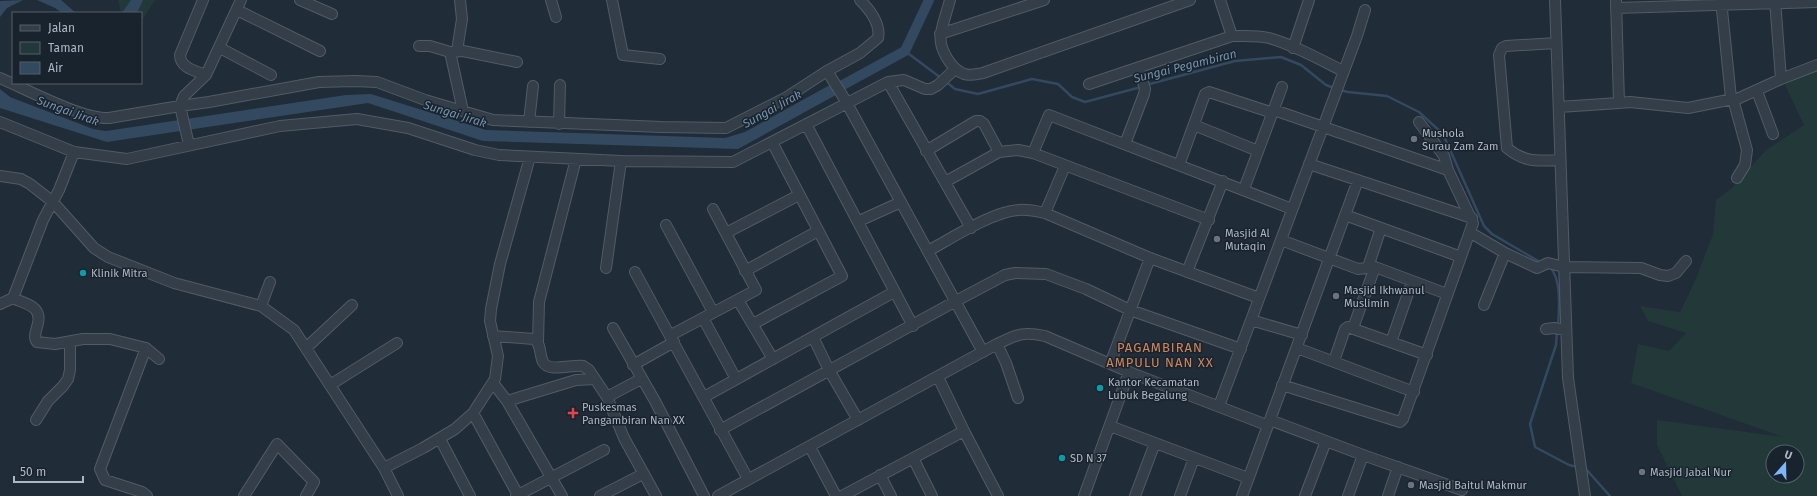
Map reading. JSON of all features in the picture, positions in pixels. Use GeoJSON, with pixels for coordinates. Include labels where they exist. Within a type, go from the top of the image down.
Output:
{"type":"FeatureCollection","features":[{"type":"Feature","properties":{"kind":"street"},"geometry":{"type":"LineString","coordinates":[[202,0],[180,55],[180,60],[182,65],[206,75]]}},
{"type":"Feature","properties":{"kind":"street"},"geometry":{"type":"LineString","coordinates":[[188,142],[181,109],[184,96],[206,75],[220,48],[241,0]]}},
{"type":"Feature","properties":{"kind":"street"},"geometry":{"type":"LineString","coordinates":[[300,0],[332,14]]}},
{"type":"Feature","properties":{"kind":"street"},"geometry":{"type":"LineString","coordinates":[[460,0],[462,19],[454,52],[463,111]]}},
{"type":"Feature","properties":{"kind":"street"},"geometry":{"type":"LineString","coordinates":[[551,0],[556,17]]}},
{"type":"Feature","properties":{"kind":"street"},"geometry":{"type":"LineString","coordinates":[[612,0],[623,54],[660,59]]}},
{"type":"Feature","properties":{"kind":"street"},"geometry":{"type":"LineString","coordinates":[[14,84],[78,112],[99,118],[181,109],[209,102],[319,82],[355,81],[377,82],[425,100],[493,120],[559,124],[726,128],[787,97],[827,71],[860,53],[878,38],[878,25],[870,11],[860,0]]}},
{"type":"Feature","properties":{"kind":"street"},"geometry":{"type":"LineString","coordinates":[[950,0],[940,34],[944,51],[953,71]]}},
{"type":"Feature","properties":{"kind":"street"},"geometry":{"type":"LineString","coordinates":[[940,34],[1044,0]]}},
{"type":"Feature","properties":{"kind":"street"},"geometry":{"type":"LineString","coordinates":[[953,71],[965,74],[983,73],[1173,3],[1190,0]]}},
{"type":"Feature","properties":{"kind":"street"},"geometry":{"type":"LineString","coordinates":[[1220,0],[1232,36]]}},
{"type":"Feature","properties":{"kind":"street"},"geometry":{"type":"LineString","coordinates":[[1293,48],[1309,0]]}},
{"type":"Feature","properties":{"kind":"street"},"geometry":{"type":"LineString","coordinates":[[1555,0],[1564,267],[1557,329],[1568,378],[1585,496]]}},
{"type":"Feature","properties":{"kind":"street"},"geometry":{"type":"LineString","coordinates":[[1619,103],[1616,4],[1817,1]]}},
{"type":"Feature","properties":{"kind":"street"},"geometry":{"type":"LineString","coordinates":[[1721,2],[1729,94],[1733,99],[1747,150],[1745,165],[1737,178]]}},
{"type":"Feature","properties":{"kind":"street"},"geometry":{"type":"LineString","coordinates":[[1775,2],[1781,79]]}},
{"type":"Feature","properties":{"kind":"street"},"geometry":{"type":"LineString","coordinates":[[237,10],[320,51]]}},
{"type":"Feature","properties":{"kind":"street"},"geometry":{"type":"LineString","coordinates":[[1219,406],[1323,127],[1333,96],[1357,36],[1365,10]]}},
{"type":"Feature","properties":{"kind":"street"},"geometry":{"type":"LineString","coordinates":[[1089,84],[1141,72],[1232,36],[1253,36],[1270,39],[1293,48],[1342,72]]}},
{"type":"Feature","properties":{"kind":"street"},"geometry":{"type":"LineString","coordinates":[[1556,43],[1506,46],[1502,48],[1499,55],[1507,148],[1517,156],[1526,160],[1560,160]]}},
{"type":"Feature","properties":{"kind":"street"},"geometry":{"type":"LineString","coordinates":[[419,46],[430,46],[454,52],[463,51],[517,62]]}},
{"type":"Feature","properties":{"kind":"street"},"geometry":{"type":"LineString","coordinates":[[220,48],[272,75]]}},
{"type":"Feature","properties":{"kind":"street"},"geometry":{"type":"LineString","coordinates":[[1559,107],[1630,102],[1688,108],[1733,99],[1758,91],[1781,79],[1817,65]]}},
{"type":"Feature","properties":{"kind":"street"},"geometry":{"type":"LineString","coordinates":[[827,71],[846,101],[983,352]]}},
{"type":"Feature","properties":{"kind":"street"},"geometry":{"type":"LineString","coordinates":[[0,122],[74,152],[127,159],[188,142],[280,126],[357,119],[408,128],[475,150],[499,155],[621,161],[733,162],[806,124],[846,101],[888,82],[904,80],[925,89],[931,89],[938,85],[953,71]]}},
{"type":"Feature","properties":{"kind":"street"},"geometry":{"type":"LineString","coordinates":[[1124,144],[1145,89],[1141,72]]}},
{"type":"Feature","properties":{"kind":"street"},"geometry":{"type":"LineString","coordinates":[[0,78],[12,83]]}},
{"type":"Feature","properties":{"kind":"street"},"geometry":{"type":"LineString","coordinates":[[888,82],[971,228]]}},
{"type":"Feature","properties":{"kind":"street"},"geometry":{"type":"LineString","coordinates":[[559,124],[560,85]]}},
{"type":"Feature","properties":{"kind":"street"},"geometry":{"type":"LineString","coordinates":[[528,122],[533,86]]}},
{"type":"Feature","properties":{"kind":"street"},"geometry":{"type":"LineString","coordinates":[[1244,189],[1282,87]]}},
{"type":"Feature","properties":{"kind":"street"},"geometry":{"type":"LineString","coordinates":[[1758,91],[1773,134]]}},
{"type":"Feature","properties":{"kind":"street"},"geometry":{"type":"LineString","coordinates":[[1179,165],[1205,94],[1209,92],[1323,127],[1448,170]]}},
{"type":"Feature","properties":{"kind":"street"},"geometry":{"type":"LineString","coordinates":[[1033,153],[1049,115],[1244,189],[1292,209]]}},
{"type":"Feature","properties":{"kind":"street"},"geometry":{"type":"LineString","coordinates":[[926,151],[976,121],[980,121],[984,124],[999,152]]}},
{"type":"Feature","properties":{"kind":"street"},"geometry":{"type":"LineString","coordinates":[[1282,385],[1400,422],[1403,419],[1414,392],[1447,294],[1471,233],[1473,223],[1472,218],[1448,170],[1444,156],[1419,122]]}},
{"type":"Feature","properties":{"kind":"street"},"geometry":{"type":"LineString","coordinates":[[806,124],[859,221],[894,292],[913,326]]}},
{"type":"Feature","properties":{"kind":"street"},"geometry":{"type":"LineString","coordinates":[[1194,125],[1258,151]]}},
{"type":"Feature","properties":{"kind":"street"},"geometry":{"type":"LineString","coordinates":[[753,324],[842,276],[772,142]]}},
{"type":"Feature","properties":{"kind":"street"},"geometry":{"type":"LineString","coordinates":[[945,182],[999,152],[1018,150],[1033,153],[1208,220]]}},
{"type":"Feature","properties":{"kind":"street"},"geometry":{"type":"LineString","coordinates":[[0,304],[13,298],[43,220],[53,202],[74,152]]}},
{"type":"Feature","properties":{"kind":"street"},"geometry":{"type":"LineString","coordinates":[[384,468],[456,429],[473,413],[493,383],[498,365],[498,356],[490,322],[491,309],[500,264],[530,157]]}},
{"type":"Feature","properties":{"kind":"street"},"geometry":{"type":"LineString","coordinates":[[576,159],[541,296],[538,318],[538,342],[543,361],[546,366],[553,368],[583,366],[589,370],[607,398],[624,438],[656,496]]}},
{"type":"Feature","properties":{"kind":"street"},"geometry":{"type":"LineString","coordinates":[[606,268],[621,161]]}},
{"type":"Feature","properties":{"kind":"street"},"geometry":{"type":"LineString","coordinates":[[1309,164],[1472,218]]}},
{"type":"Feature","properties":{"kind":"street"},"geometry":{"type":"LineString","coordinates":[[1045,213],[1065,166]]}},
{"type":"Feature","properties":{"kind":"street"},"geometry":{"type":"LineString","coordinates":[[0,176],[21,178],[53,202],[94,248],[108,257],[174,283],[261,306],[294,330],[384,468],[398,496]]}},
{"type":"Feature","properties":{"kind":"street"},"geometry":{"type":"LineString","coordinates":[[1242,496],[1358,180]]}},
{"type":"Feature","properties":{"kind":"street"},"geometry":{"type":"LineString","coordinates":[[1187,272],[1223,181]]}},
{"type":"Feature","properties":{"kind":"street"},"geometry":{"type":"LineString","coordinates":[[726,233],[799,195]]}},
{"type":"Feature","properties":{"kind":"street"},"geometry":{"type":"LineString","coordinates":[[859,221],[901,202]]}},
{"type":"Feature","properties":{"kind":"street"},"geometry":{"type":"LineString","coordinates":[[633,365],[703,318],[756,290],[713,209]]}},
{"type":"Feature","properties":{"kind":"street"},"geometry":{"type":"LineString","coordinates":[[928,251],[971,228],[1010,211],[1027,209],[1045,213],[1150,258],[1259,298]]}},
{"type":"Feature","properties":{"kind":"street"},"geometry":{"type":"LineString","coordinates":[[1345,215],[1461,257]]}},
{"type":"Feature","properties":{"kind":"street"},"geometry":{"type":"LineString","coordinates":[[666,225],[714,312]]}},
{"type":"Feature","properties":{"kind":"street"},"geometry":{"type":"LineString","coordinates":[[1353,328],[1381,228]]}},
{"type":"Feature","properties":{"kind":"street"},"geometry":{"type":"LineString","coordinates":[[745,271],[818,231]]}},
{"type":"Feature","properties":{"kind":"street"},"geometry":{"type":"LineString","coordinates":[[1471,233],[1505,253],[1537,268],[1548,263],[1564,267],[1641,268],[1660,275],[1668,276],[1676,273],[1686,262]]}},
{"type":"Feature","properties":{"kind":"street"},"geometry":{"type":"LineString","coordinates":[[1281,240],[1358,270],[1371,267],[1447,294]]}},
{"type":"Feature","properties":{"kind":"street"},"geometry":{"type":"LineString","coordinates":[[1484,306],[1505,253]]}},
{"type":"Feature","properties":{"kind":"street"},"geometry":{"type":"LineString","coordinates":[[1110,364],[1150,258]]}},
{"type":"Feature","properties":{"kind":"street"},"geometry":{"type":"LineString","coordinates":[[635,272],[673,338],[720,430],[748,479]]}},
{"type":"Feature","properties":{"kind":"street"},"geometry":{"type":"LineString","coordinates":[[720,430],[913,326],[956,301],[1005,276],[1028,272],[1046,274],[1086,289],[1130,310],[1241,349]]}},
{"type":"Feature","properties":{"kind":"street"},"geometry":{"type":"LineString","coordinates":[[261,306],[270,282]]}},
{"type":"Feature","properties":{"kind":"street"},"geometry":{"type":"LineString","coordinates":[[1391,342],[1412,282]]}},
{"type":"Feature","properties":{"kind":"street"},"geometry":{"type":"LineString","coordinates":[[704,397],[894,292]]}},
{"type":"Feature","properties":{"kind":"street"},"geometry":{"type":"LineString","coordinates":[[13,298],[31,306],[38,315],[39,320],[35,335],[36,341],[55,344],[70,343],[83,339],[110,339],[146,348],[159,359]]}},
{"type":"Feature","properties":{"kind":"street"},"geometry":{"type":"LineString","coordinates":[[738,300],[773,359]]}},
{"type":"Feature","properties":{"kind":"street"},"geometry":{"type":"LineString","coordinates":[[306,348],[352,305]]}},
{"type":"Feature","properties":{"kind":"street"},"geometry":{"type":"LineString","coordinates":[[703,318],[736,379]]}},
{"type":"Feature","properties":{"kind":"street"},"geometry":{"type":"LineString","coordinates":[[1251,320],[1302,335]]}},
{"type":"Feature","properties":{"kind":"street"},"geometry":{"type":"LineString","coordinates":[[1334,361],[1348,327],[1427,355]]}},
{"type":"Feature","properties":{"kind":"street"},"geometry":{"type":"LineString","coordinates":[[614,328],[633,365],[655,401],[704,496]]}},
{"type":"Feature","properties":{"kind":"street"},"geometry":{"type":"LineString","coordinates":[[718,496],[997,344],[1022,333],[1033,333],[1045,336],[1129,372],[1264,424],[1268,423],[1326,441],[1462,490]]}},
{"type":"Feature","properties":{"kind":"street"},"geometry":{"type":"LineString","coordinates":[[493,336],[530,338],[538,342]]}},
{"type":"Feature","properties":{"kind":"street"},"geometry":{"type":"LineString","coordinates":[[812,336],[829,370],[858,420]]}},
{"type":"Feature","properties":{"kind":"street"},"geometry":{"type":"LineString","coordinates":[[36,420],[48,401],[68,379],[70,370],[70,343]]}},
{"type":"Feature","properties":{"kind":"street"},"geometry":{"type":"LineString","coordinates":[[330,385],[397,344]]}},
{"type":"Feature","properties":{"kind":"street"},"geometry":{"type":"LineString","coordinates":[[997,344],[1006,363],[1018,398]]}},
{"type":"Feature","properties":{"kind":"street"},"geometry":{"type":"LineString","coordinates":[[146,348],[100,469],[105,480],[142,492],[147,496]]}},
{"type":"Feature","properties":{"kind":"street"},"geometry":{"type":"LineString","coordinates":[[1297,348],[1414,392]]}},
{"type":"Feature","properties":{"kind":"street"},"geometry":{"type":"LineString","coordinates":[[1084,496],[1129,372]]}},
{"type":"Feature","properties":{"kind":"street"},"geometry":{"type":"LineString","coordinates":[[938,377],[998,496]]}},
{"type":"Feature","properties":{"kind":"street"},"geometry":{"type":"LineString","coordinates":[[507,401],[576,380],[595,379]]}},
{"type":"Feature","properties":{"kind":"street"},"geometry":{"type":"LineString","coordinates":[[607,398],[641,379]]}},
{"type":"Feature","properties":{"kind":"street"},"geometry":{"type":"LineString","coordinates":[[493,383],[507,401],[562,496]]}},
{"type":"Feature","properties":{"kind":"street"},"geometry":{"type":"LineString","coordinates":[[473,413],[517,495],[604,450]]}},
{"type":"Feature","properties":{"kind":"street"},"geometry":{"type":"LineString","coordinates":[[1110,426],[1248,478]]}},
{"type":"Feature","properties":{"kind":"street"},"geometry":{"type":"LineString","coordinates":[[842,496],[964,431]]}},
{"type":"Feature","properties":{"kind":"street"},"geometry":{"type":"LineString","coordinates":[[440,439],[470,496]]}},
{"type":"Feature","properties":{"kind":"street"},"geometry":{"type":"LineString","coordinates":[[1305,496],[1326,441]]}},
{"type":"Feature","properties":{"kind":"street"},"geometry":{"type":"LineString","coordinates":[[1136,496],[1155,443]]}},
{"type":"Feature","properties":{"kind":"street"},"geometry":{"type":"LineString","coordinates":[[244,496],[277,444],[314,482],[306,496]]}},
{"type":"Feature","properties":{"kind":"street"},"geometry":{"type":"LineString","coordinates":[[810,447],[836,496]]}},
{"type":"Feature","properties":{"kind":"street"},"geometry":{"type":"LineString","coordinates":[[1348,496],[1363,455]]}},
{"type":"Feature","properties":{"kind":"street"},"geometry":{"type":"LineString","coordinates":[[913,458],[932,496]]}},
{"type":"Feature","properties":{"kind":"street"},"geometry":{"type":"LineString","coordinates":[[1180,496],[1194,458]]}},
{"type":"Feature","properties":{"kind":"street"},"geometry":{"type":"LineString","coordinates":[[1388,496],[1398,467]]}},
{"type":"Feature","properties":{"kind":"street"},"geometry":{"type":"LineString","coordinates":[[600,496],[643,474]]}},
{"type":"Feature","properties":{"kind":"street"},"geometry":{"type":"LineString","coordinates":[[880,476],[891,496]]}},
{"type":"Feature","properties":{"kind":"green space"},"geometry":{"type":"Polygon","coordinates":[[[118,0],[155,0],[142,20],[142,12],[121,12],[118,0]]]}},
{"type":"Feature","properties":{"kind":"green space"},"geometry":{"type":"Polygon","coordinates":[[[1817,65],[1817,496],[1682,496],[1657,445],[1657,420],[1783,437],[1631,383],[1638,344],[1669,351],[1686,333],[1648,321],[1640,306],[1680,312],[1695,281],[1713,234],[1716,200],[1732,188],[1766,150],[1804,125],[1783,81],[1817,65]]]}},
{"type":"Feature","properties":{"kind":"water"},"geometry":{"type":"Polygon","coordinates":[[[23,0],[7,8],[0,17],[0,1],[23,0]]]}},
{"type":"Feature","properties":{"kind":"water"},"geometry":{"type":"Polygon","coordinates":[[[37,0],[61,0],[75,12],[61,12],[37,0]]]}},
{"type":"Feature","properties":{"kind":"water"},"geometry":{"type":"Polygon","coordinates":[[[131,0],[143,0],[137,12],[123,12],[131,0]]]}},
{"type":"Feature","properties":{"kind":"water"},"geometry":{"type":"Polygon","coordinates":[[[837,81],[843,91],[738,149],[483,141],[368,103],[107,142],[0,108],[0,89],[10,97],[93,129],[106,131],[346,95],[371,94],[486,130],[725,138],[745,132],[837,81]]]}},
{"type":"Feature","properties":{"kind":"waterway","name":"Sungai Jirak"},"geometry":{"type":"LineString","coordinates":[[830,92],[905,51],[929,0]]}},
{"type":"Feature","properties":{"kind":"waterway","name":"Sungai Pegambiran"},"geometry":{"type":"LineString","coordinates":[[905,51],[941,78]]}},
{"type":"Feature","properties":{"kind":"waterway","name":"Sungai Pegambiran"},"geometry":{"type":"LineString","coordinates":[[1146,85],[1235,61],[1281,57],[1301,65],[1326,85],[1334,88]]}},
{"type":"Feature","properties":{"kind":"waterway","name":"Sungai Pegambiran"},"geometry":{"type":"LineString","coordinates":[[945,81],[955,89],[978,94],[1032,79],[1058,84],[1072,97],[1085,102],[1141,87]]}},
{"type":"Feature","properties":{"kind":"waterway","name":"Sungai Pegambiran"},"geometry":{"type":"LineString","coordinates":[[1339,90],[1387,96],[1419,112],[1443,134],[1484,226],[1492,234],[1540,262]]}},
{"type":"Feature","properties":{"kind":"waterway","name":"Sungai Pegambiran"},"geometry":{"type":"LineString","coordinates":[[1550,267],[1554,273],[1558,287],[1558,326]]}},
{"type":"Feature","properties":{"kind":"waterway","name":"Sungai Pegambiran"},"geometry":{"type":"LineString","coordinates":[[1557,331],[1556,345],[1530,424],[1535,447],[1569,465],[1578,467]]}},
{"type":"Feature","properties":{"kind":"waterway","name":"Sungai Pegambiran"},"geometry":{"type":"LineString","coordinates":[[1585,468],[1610,496]]}},
{"type":"Feature","properties":{"kind":"place","name":"Mushola Surau Zam Zam"},"geometry":{"type":"Point","coordinates":[1414,139]}},
{"type":"Feature","properties":{"kind":"place","name":"Masjid Al Mutaqin"},"geometry":{"type":"Point","coordinates":[1217,239]}},
{"type":"Feature","properties":{"kind":"place","name":"Klinik Mitra"},"geometry":{"type":"Point","coordinates":[83,273]}},
{"type":"Feature","properties":{"kind":"place","name":"Masjid Ikhwanul Muslimin"},"geometry":{"type":"Point","coordinates":[1336,296]}},
{"type":"Feature","properties":{"kind":"place","name":"Kantor Kecamatan Lubuk Begalung"},"geometry":{"type":"Point","coordinates":[1100,388]}},
{"type":"Feature","properties":{"kind":"place","name":"Puskesmas Pangambiran Nan XX"},"geometry":{"type":"Point","coordinates":[573,413]}},
{"type":"Feature","properties":{"kind":"place","name":"SD N 37"},"geometry":{"type":"Point","coordinates":[1062,458]}},
{"type":"Feature","properties":{"kind":"place","name":"Masjid Jabal Nur"},"geometry":{"type":"Point","coordinates":[1642,472]}},
{"type":"Feature","properties":{"kind":"place","name":"Masjid Baitul Makmur"},"geometry":{"type":"Point","coordinates":[1411,485]}},
{"type":"Feature","properties":{"kind":"district","name":"PAGAMBIRAN AMPULU NAN XX"},"geometry":{"type":"Point","coordinates":[1160,354]}}]}
